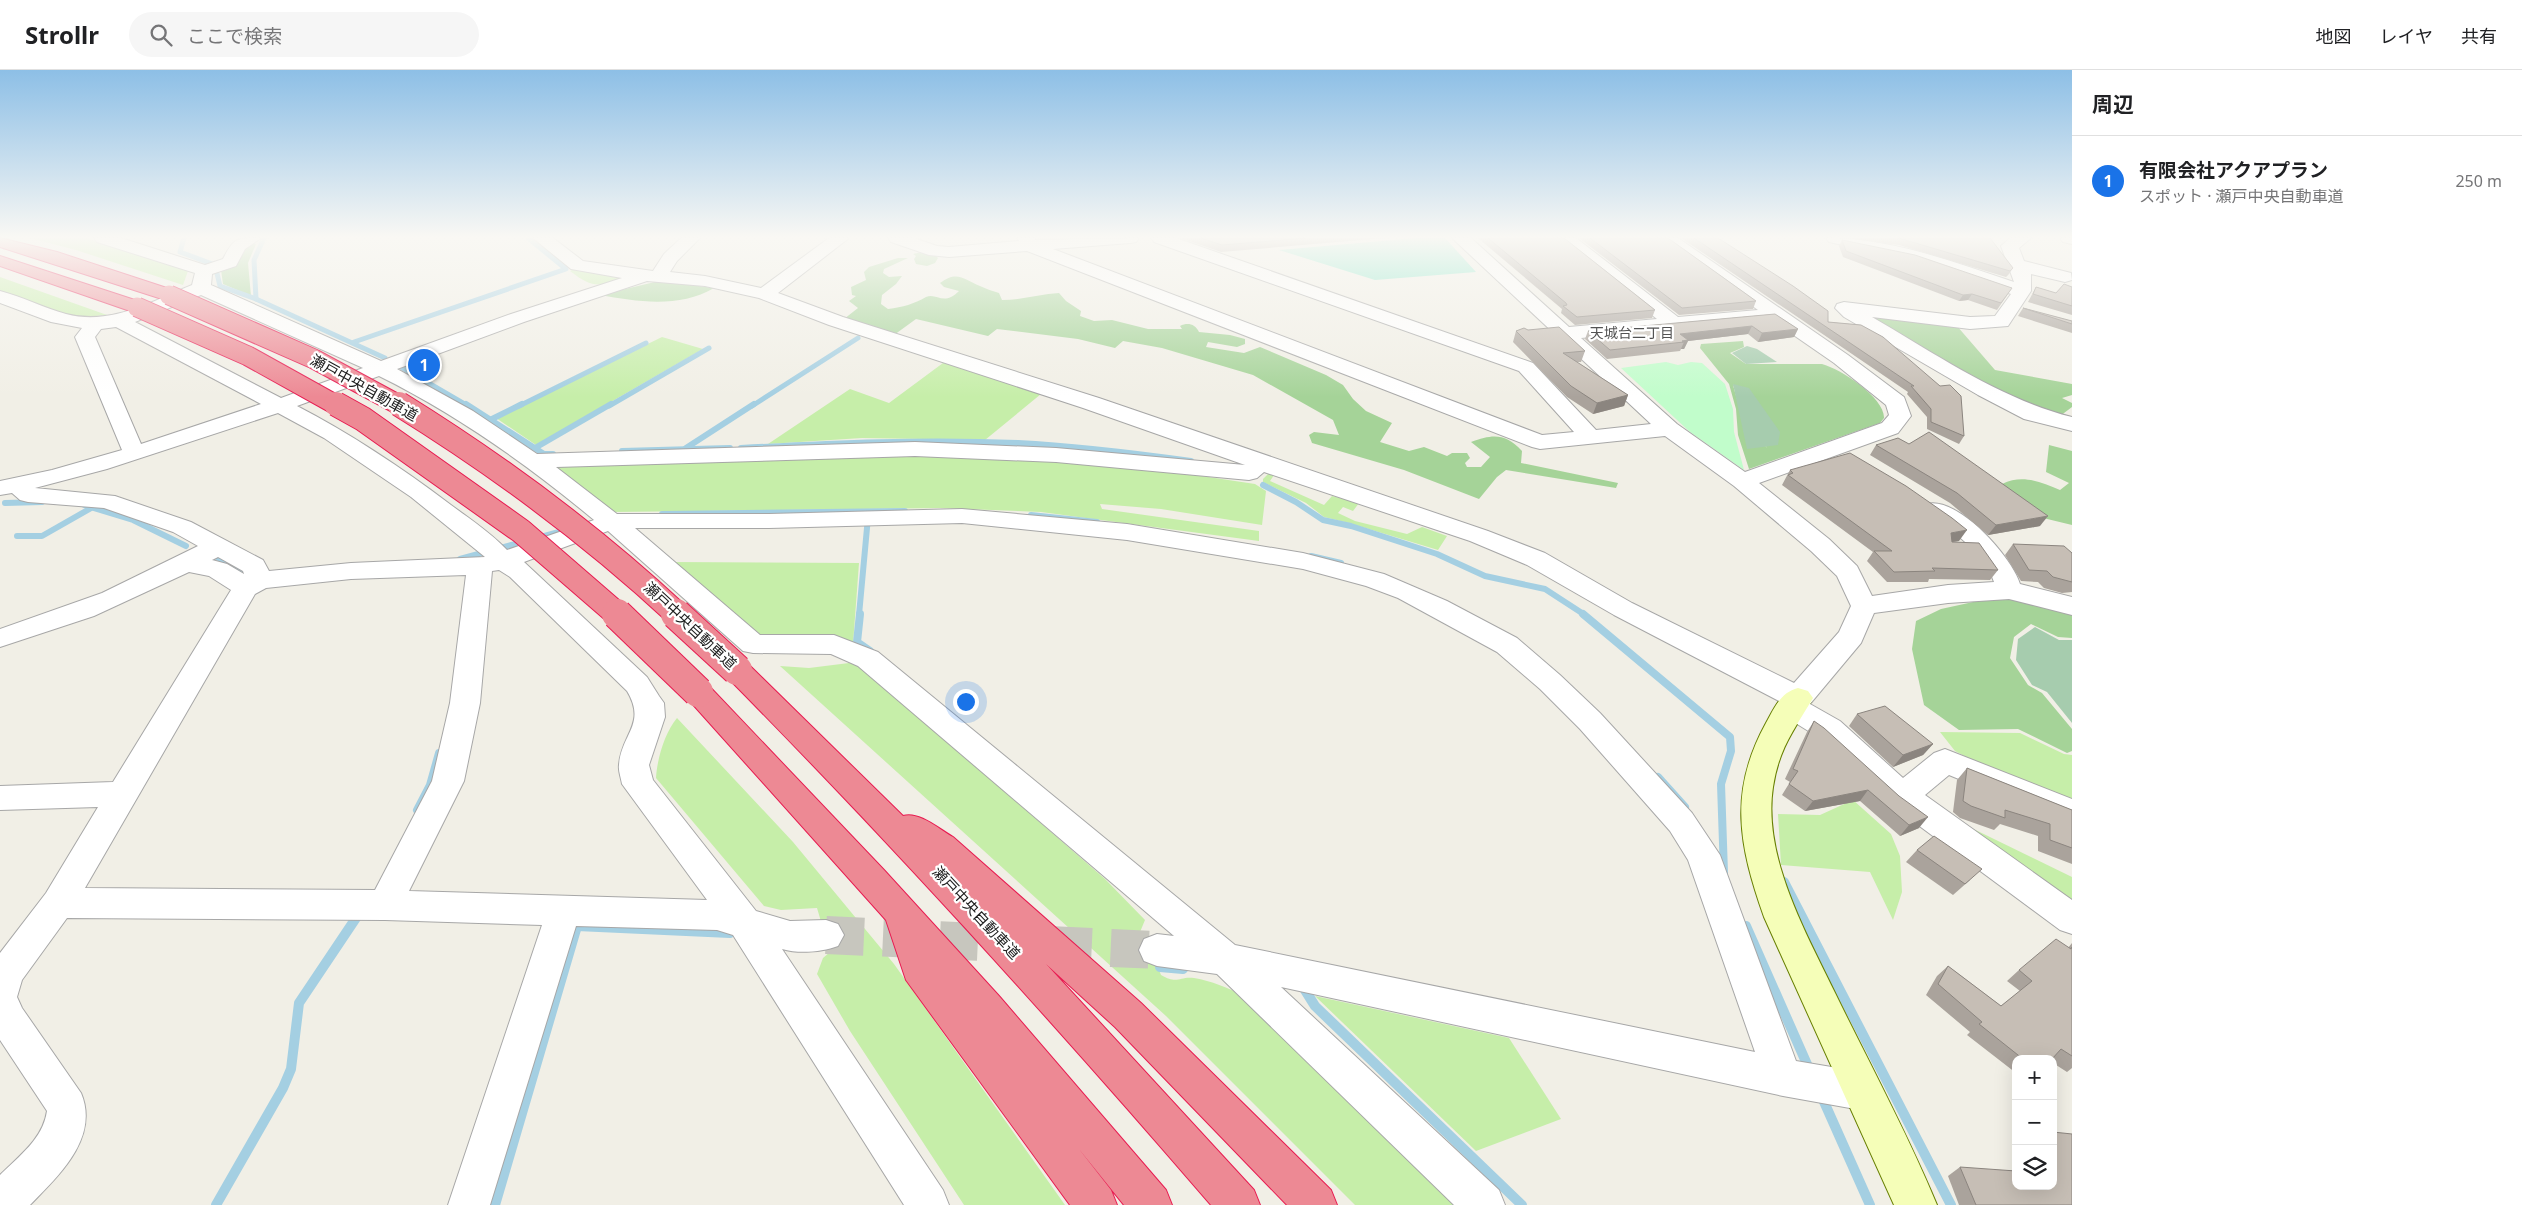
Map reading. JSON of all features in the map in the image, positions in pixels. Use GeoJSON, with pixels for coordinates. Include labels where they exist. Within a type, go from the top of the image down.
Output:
{"type":"FeatureCollection","features":[{"type":"Feature","properties":{"kind":"highway","name":"瀬戸中央自動車道"},"geometry":{"type":"LineString","coordinates":[[93,291],[128,314],[248,356],[363,419],[521,531],[599,596],[698,692],[899,908],[1086,1124],[1152,1205]]}},
{"type":"Feature","properties":{"kind":"highway","name":"瀬戸中央自動車道"},"geometry":{"type":"LineString","coordinates":[[160,291],[280,343],[397,404],[478,457],[565,518],[636,576],[737,670],[941,874],[1131,1081],[1239,1205]]}},
{"type":"Feature","properties":{"kind":"highway"},"geometry":{"type":"LineString","coordinates":[[872,804],[942,847],[1128,1014],[1316,1205]]}},
{"type":"Feature","properties":{"kind":"highway"},"geometry":{"type":"LineString","coordinates":[[899,908],[918,969],[1096,1205]]}},
{"type":"Feature","properties":{"kind":"street"},"geometry":{"type":"LineString","coordinates":[[0,297],[68,322],[94,325],[128,314],[173,291]]}},
{"type":"Feature","properties":{"kind":"street"},"geometry":{"type":"LineString","coordinates":[[240,291],[467,417],[531,461],[610,519],[753,644],[834,645],[868,659],[1226,959],[1484,1205]]}},
{"type":"Feature","properties":{"kind":"street"},"geometry":{"type":"LineString","coordinates":[[11,486],[47,480],[238,422],[379,368],[598,291]]}},
{"type":"Feature","properties":{"kind":"street"},"geometry":{"type":"LineString","coordinates":[[749,291],[764,294],[836,321],[1091,403],[1261,463],[1479,536],[1536,559],[1623,609],[1795,702],[1829,729],[1902,796],[2072,919]]}},
{"type":"Feature","properties":{"kind":"street"},"geometry":{"type":"LineString","coordinates":[[764,294],[768,291]]}},
{"type":"Feature","properties":{"kind":"street"},"geometry":{"type":"LineString","coordinates":[[1153,291],[1540,442],[1669,429]]}},
{"type":"Feature","properties":{"kind":"street"},"geometry":{"type":"LineString","coordinates":[[1310,291],[1526,367],[1591,437]]}},
{"type":"Feature","properties":{"kind":"street"},"geometry":{"type":"LineString","coordinates":[[1520,291],[1669,429],[1742,481],[1820,545],[1848,572],[1864,606],[1851,636],[1795,702],[1760,766],[1754,798],[1756,831],[1765,872],[1781,917],[1818,1084]]}},
{"type":"Feature","properties":{"kind":"street"},"geometry":{"type":"LineString","coordinates":[[1633,291],[1674,323]]}},
{"type":"Feature","properties":{"kind":"street"},"geometry":{"type":"LineString","coordinates":[[1742,291],[1841,359],[1896,402],[1900,416],[1890,428],[1839,448],[1742,481]]}},
{"type":"Feature","properties":{"kind":"street"},"geometry":{"type":"LineString","coordinates":[[1997,291],[2022,302]]}},
{"type":"Feature","properties":{"kind":"street"},"geometry":{"type":"LineString","coordinates":[[2022,291],[2022,302],[2001,322],[1990,324],[1844,308],[1985,391],[2032,414],[2072,424]]}},
{"type":"Feature","properties":{"kind":"street"},"geometry":{"type":"LineString","coordinates":[[128,314],[279,405],[332,433],[419,492],[483,560],[519,571],[637,684],[649,703],[650,717],[634,765],[638,784],[745,923],[928,1205]]}},
{"type":"Feature","properties":{"kind":"street"},"geometry":{"type":"LineString","coordinates":[[1566,333],[1774,314]]}},
{"type":"Feature","properties":{"kind":"street"},"geometry":{"type":"LineString","coordinates":[[94,325],[85,337],[132,448],[138,452]]}},
{"type":"Feature","properties":{"kind":"street"},"geometry":{"type":"LineString","coordinates":[[1839,448],[1862,462]]}},
{"type":"Feature","properties":{"kind":"street"},"geometry":{"type":"LineString","coordinates":[[531,461],[916,449],[1056,454],[1249,473],[1261,463]]}},
{"type":"Feature","properties":{"kind":"street"},"geometry":{"type":"LineString","coordinates":[[11,486],[22,490],[28,495],[107,502],[182,528],[218,546],[254,577]]}},
{"type":"Feature","properties":{"kind":"street"},"geometry":{"type":"LineString","coordinates":[[1916,496],[1956,522],[1991,556],[2007,578],[2009,590]]}},
{"type":"Feature","properties":{"kind":"street"},"geometry":{"type":"LineString","coordinates":[[186,564],[201,565],[219,570],[233,577],[254,577],[483,560],[610,519],[770,521],[962,516],[1068,525],[1136,534],[1303,561],[1375,580],[1407,592],[1438,607],[1507,645],[1550,682],[1640,774],[1681,822],[1703,855],[1818,1084],[1916,1205]]}},
{"type":"Feature","properties":{"kind":"street"},"geometry":{"type":"LineString","coordinates":[[0,638],[48,625],[114,598],[186,564],[218,546]]}},
{"type":"Feature","properties":{"kind":"street"},"geometry":{"type":"LineString","coordinates":[[385,905],[448,781],[465,702],[483,560]]}},
{"type":"Feature","properties":{"kind":"street"},"geometry":{"type":"LineString","coordinates":[[0,1204],[47,1158],[64,1131],[67,1107],[8,1020],[1,986],[58,903],[254,577]]}},
{"type":"Feature","properties":{"kind":"street"},"geometry":{"type":"LineString","coordinates":[[1864,606],[1948,594],[2009,590],[2072,606]]}},
{"type":"Feature","properties":{"kind":"street"},"geometry":{"type":"LineString","coordinates":[[1902,796],[1945,761],[2072,812]]}},
{"type":"Feature","properties":{"kind":"street"},"geometry":{"type":"LineString","coordinates":[[0,798],[122,794]]}},
{"type":"Feature","properties":{"kind":"street"},"geometry":{"type":"LineString","coordinates":[[58,903],[385,905],[563,912],[718,915],[790,936],[826,935]]}},
{"type":"Feature","properties":{"kind":"street"},"geometry":{"type":"LineString","coordinates":[[469,1205],[563,912]]}},
{"type":"Feature","properties":{"kind":"street"},"geometry":{"type":"LineString","coordinates":[[1157,950],[1226,959],[1818,1084]]}},
{"type":"Feature","properties":{"kind":"green space"},"geometry":{"type":"Polygon","coordinates":[[[0,291],[39,291],[107,315],[82,317],[67,315],[0,293],[0,291]]]}},
{"type":"Feature","properties":{"kind":"green space"},"geometry":{"type":"Polygon","coordinates":[[[239,291],[251,291],[251,296],[239,291]]]}},
{"type":"Feature","properties":{"kind":"green space"},"geometry":{"type":"Polygon","coordinates":[[[617,291],[708,291],[687,299],[658,302],[600,295],[617,291]]]}},
{"type":"Feature","properties":{"kind":"green space"},"geometry":{"type":"Polygon","coordinates":[[[851,291],[887,291],[882,295],[881,304],[888,309],[908,305],[930,296],[944,299],[949,298],[959,291],[993,291],[999,293],[1002,300],[1059,293],[1066,301],[1081,311],[1080,316],[1094,321],[1112,320],[1148,329],[1182,329],[1180,326],[1191,324],[1199,332],[1230,335],[1245,339],[1245,344],[1237,347],[1208,342],[1206,347],[1244,353],[1260,347],[1326,375],[1343,385],[1353,399],[1366,411],[1392,423],[1380,442],[1409,451],[1424,447],[1447,456],[1452,453],[1467,453],[1470,458],[1465,463],[1467,467],[1481,467],[1490,457],[1471,442],[1492,437],[1504,438],[1522,451],[1521,463],[1618,483],[1616,488],[1506,470],[1497,477],[1479,499],[1404,470],[1312,443],[1309,435],[1314,432],[1339,435],[1333,420],[1253,375],[1162,348],[1123,341],[1115,348],[1078,339],[997,329],[988,336],[916,319],[894,335],[844,319],[858,308],[849,301],[856,296],[852,295],[851,291]]]}},
{"type":"Feature","properties":{"kind":"green space"},"geometry":{"type":"Polygon","coordinates":[[[1860,314],[1957,326],[1995,370],[2072,384],[2072,395],[2062,398],[2072,403],[2072,407],[2060,416],[2034,410],[1944,363],[1860,314]]]}},
{"type":"Feature","properties":{"kind":"green space"},"geometry":{"type":"Polygon","coordinates":[[[662,337],[703,349],[536,445],[496,418],[662,337]]]}},
{"type":"Feature","properties":{"kind":"green space"},"geometry":{"type":"Polygon","coordinates":[[[1743,341],[1744,347],[1730,353],[1746,364],[1822,364],[1830,367],[1850,378],[1870,393],[1882,410],[1884,418],[1880,423],[1749,469],[1738,435],[1736,409],[1729,384],[1700,348],[1701,344],[1743,341]],[[1733,385],[1741,414],[1767,448],[1733,385]]]}},
{"type":"Feature","properties":{"kind":"green space"},"geometry":{"type":"Polygon","coordinates":[[[1747,346],[1757,349],[1777,362],[1746,364],[1732,353],[1747,346]]]}},
{"type":"Feature","properties":{"kind":"green space"},"geometry":{"type":"Polygon","coordinates":[[[1666,362],[1678,365],[1691,362],[1702,363],[1725,384],[1733,409],[1734,432],[1744,470],[1690,432],[1621,368],[1666,362]]]}},
{"type":"Feature","properties":{"kind":"green space"},"geometry":{"type":"Polygon","coordinates":[[[943,363],[958,365],[1041,394],[985,440],[862,438],[768,444],[850,389],[889,403],[943,363]]]}},
{"type":"Feature","properties":{"kind":"green space"},"geometry":{"type":"Polygon","coordinates":[[[1733,384],[1749,388],[1780,432],[1778,445],[1747,449],[1733,384]]]}},
{"type":"Feature","properties":{"kind":"green space"},"geometry":{"type":"Polygon","coordinates":[[[2049,445],[2072,451],[2072,525],[2039,517],[2002,484],[2024,479],[2060,490],[2069,483],[2046,472],[2049,445]]]}},
{"type":"Feature","properties":{"kind":"green space"},"geometry":{"type":"Polygon","coordinates":[[[894,452],[1128,465],[1255,484],[1266,491],[1262,525],[1161,509],[1100,504],[1102,509],[1259,531],[1259,541],[1041,512],[940,508],[613,512],[553,466],[894,452]]]}},
{"type":"Feature","properties":{"kind":"green space"},"geometry":{"type":"Polygon","coordinates":[[[1269,473],[1274,475],[1270,481],[1324,505],[1332,496],[1359,503],[1353,511],[1343,507],[1338,513],[1355,521],[1407,534],[1422,527],[1447,536],[1438,550],[1324,517],[1306,503],[1263,482],[1263,479],[1269,473]]]}},
{"type":"Feature","properties":{"kind":"green space"},"geometry":{"type":"Polygon","coordinates":[[[669,562],[859,563],[853,644],[755,635],[669,562]]]}},
{"type":"Feature","properties":{"kind":"green space"},"geometry":{"type":"Polygon","coordinates":[[[1996,597],[2072,607],[2072,638],[2058,637],[2031,624],[2014,637],[2010,658],[2028,685],[2042,693],[2072,729],[2072,751],[2067,753],[2018,729],[1959,730],[1924,705],[1912,649],[1916,621],[1941,609],[1996,597]]]}},
{"type":"Feature","properties":{"kind":"green space"},"geometry":{"type":"Polygon","coordinates":[[[2035,627],[2059,640],[2072,640],[2072,723],[2047,692],[2032,685],[2016,660],[2018,639],[2035,627]]]}},
{"type":"Feature","properties":{"kind":"green space"},"geometry":{"type":"Polygon","coordinates":[[[849,663],[859,665],[1105,879],[1145,920],[1140,932],[1147,939],[1161,975],[1175,980],[1201,979],[1243,995],[1466,1205],[1355,1205],[1166,1016],[780,666],[809,668],[849,663]]]}},
{"type":"Feature","properties":{"kind":"green space"},"geometry":{"type":"Polygon","coordinates":[[[677,718],[793,842],[894,964],[1065,1205],[964,1205],[850,1031],[817,974],[823,958],[830,952],[817,908],[781,910],[764,906],[656,778],[662,746],[677,718]]]}},
{"type":"Feature","properties":{"kind":"green space"},"geometry":{"type":"Polygon","coordinates":[[[1940,732],[2020,733],[2064,754],[2072,755],[2072,803],[1991,770],[1955,751],[1940,732]]]}},
{"type":"Feature","properties":{"kind":"green space"},"geometry":{"type":"Polygon","coordinates":[[[1853,800],[1891,834],[1900,856],[1902,892],[1893,920],[1870,872],[1781,865],[1778,814],[1820,815],[1853,800]]]}},
{"type":"Feature","properties":{"kind":"green space"},"geometry":{"type":"Polygon","coordinates":[[[1955,820],[2072,877],[2072,908],[1955,820]]]}},
{"type":"Feature","properties":{"kind":"green space"},"geometry":{"type":"Polygon","coordinates":[[[1315,996],[1509,1038],[1561,1119],[1476,1151],[1315,996]]]}},
{"type":"Feature","properties":{"kind":"building"},"geometry":{"type":"Polygon","coordinates":[[[1552,291],[1631,291],[1655,310],[1577,317],[1563,306],[1567,305],[1552,291]]]}},
{"type":"Feature","properties":{"kind":"building"},"geometry":{"type":"Polygon","coordinates":[[[1660,291],[1742,291],[1756,301],[1682,308],[1660,291]]]}},
{"type":"Feature","properties":{"kind":"building"},"geometry":{"type":"Polygon","coordinates":[[[1773,291],[1800,291],[1828,311],[1828,322],[1861,325],[1883,337],[1940,386],[1950,385],[1961,396],[1964,436],[1931,422],[1931,409],[1911,386],[1914,386],[1773,291]]]}},
{"type":"Feature","properties":{"kind":"building"},"geometry":{"type":"Polygon","coordinates":[[[1952,291],[2010,291],[2001,303],[1972,294],[1963,295],[1952,291]]]}},
{"type":"Feature","properties":{"kind":"building"},"geometry":{"type":"Polygon","coordinates":[[[2034,291],[2056,293],[2058,291],[2072,291],[2072,306],[2033,294],[2034,291]]]}},
{"type":"Feature","properties":{"kind":"building"},"geometry":{"type":"Polygon","coordinates":[[[2023,308],[2072,321],[2072,324],[2023,308]]]}},
{"type":"Feature","properties":{"kind":"building"},"geometry":{"type":"Polygon","coordinates":[[[1775,314],[1798,329],[1762,333],[1752,326],[1680,334],[1688,340],[1610,350],[1588,331],[1775,314]]]}},
{"type":"Feature","properties":{"kind":"building"},"geometry":{"type":"Polygon","coordinates":[[[1559,327],[1585,351],[1563,353],[1628,395],[1597,403],[1571,386],[1516,331],[1524,328],[1528,330],[1559,327]]]}},
{"type":"Feature","properties":{"kind":"building"},"geometry":{"type":"Polygon","coordinates":[[[1929,432],[2048,516],[1996,525],[1957,493],[1876,445],[1898,438],[1909,444],[1929,432]]]}},
{"type":"Feature","properties":{"kind":"building"},"geometry":{"type":"Polygon","coordinates":[[[1850,453],[1906,486],[1952,518],[1967,530],[1951,533],[1952,542],[1979,543],[1998,570],[1932,568],[1935,571],[1894,572],[1874,551],[1892,551],[1788,475],[1793,473],[1790,470],[1850,453]]]}},
{"type":"Feature","properties":{"kind":"building"},"geometry":{"type":"Polygon","coordinates":[[[2013,544],[2064,546],[2072,553],[2072,582],[2053,577],[2047,571],[2029,570],[2013,544]]]}},
{"type":"Feature","properties":{"kind":"building"},"geometry":{"type":"Polygon","coordinates":[[[1885,706],[1933,744],[1903,755],[1857,714],[1885,706]]]}},
{"type":"Feature","properties":{"kind":"building"},"geometry":{"type":"Polygon","coordinates":[[[1814,721],[1899,796],[1928,817],[1909,825],[1868,790],[1813,801],[1789,784],[1798,771],[1793,769],[1814,721]]]}},
{"type":"Feature","properties":{"kind":"building"},"geometry":{"type":"Polygon","coordinates":[[[1967,768],[2072,810],[2072,848],[2050,840],[2050,824],[2005,810],[2005,818],[1971,806],[1963,801],[1967,768]]]}},
{"type":"Feature","properties":{"kind":"building"},"geometry":{"type":"Polygon","coordinates":[[[1934,836],[1982,869],[1965,884],[1917,850],[1934,836]]]}},
{"type":"Feature","properties":{"kind":"building"},"geometry":{"type":"Polygon","coordinates":[[[2056,939],[2071,949],[2072,947],[2072,1056],[2061,1049],[2056,1055],[2018,1055],[1979,1024],[1982,1022],[1938,984],[1948,966],[2001,1006],[2032,981],[2019,970],[2056,939]]]}},
{"type":"Feature","properties":{"kind":"building"},"geometry":{"type":"Polygon","coordinates":[[[2057,1132],[2072,1134],[2072,1205],[1976,1205],[1960,1167],[2012,1171],[2012,1190],[2057,1190],[2057,1132]]]}},
{"type":"Feature","properties":{"kind":"waterway"},"geometry":{"type":"LineString","coordinates":[[234,291],[256,299]]}},
{"type":"Feature","properties":{"kind":"waterway"},"geometry":{"type":"LineString","coordinates":[[256,291],[256,299]]}},
{"type":"Feature","properties":{"kind":"waterway"},"geometry":{"type":"LineString","coordinates":[[354,342],[502,291]]}},
{"type":"Feature","properties":{"kind":"waterway"},"geometry":{"type":"LineString","coordinates":[[256,299],[385,358]]}},
{"type":"Feature","properties":{"kind":"waterway"},"geometry":{"type":"LineString","coordinates":[[752,406],[858,338]]}},
{"type":"Feature","properties":{"kind":"waterway"},"geometry":{"type":"LineString","coordinates":[[519,406],[646,343]]}},
{"type":"Feature","properties":{"kind":"waterway"},"geometry":{"type":"LineString","coordinates":[[609,406],[709,348]]}},
{"type":"Feature","properties":{"kind":"waterway"},"geometry":{"type":"LineString","coordinates":[[401,367],[468,406]]}},
{"type":"Feature","properties":{"kind":"waterway"},"geometry":{"type":"LineString","coordinates":[[466,404],[544,454],[553,454]]}},
{"type":"Feature","properties":{"kind":"waterway"},"geometry":{"type":"LineString","coordinates":[[492,419],[522,404]]}},
{"type":"Feature","properties":{"kind":"waterway"},"geometry":{"type":"LineString","coordinates":[[535,448],[611,404]]}},
{"type":"Feature","properties":{"kind":"waterway"},"geometry":{"type":"LineString","coordinates":[[686,448],[754,404]]}},
{"type":"Feature","properties":{"kind":"waterway"},"geometry":{"type":"LineString","coordinates":[[741,448],[879,442],[983,442],[1040,444],[1191,461]]}},
{"type":"Feature","properties":{"kind":"waterway"},"geometry":{"type":"LineString","coordinates":[[622,451],[730,448]]}},
{"type":"Feature","properties":{"kind":"waterway"},"geometry":{"type":"LineString","coordinates":[[1263,485],[1296,502],[1323,520],[1351,526],[1437,554],[1485,576],[1545,589],[1585,615]]}},
{"type":"Feature","properties":{"kind":"waterway"},"geometry":{"type":"LineString","coordinates":[[5,503],[42,502]]}},
{"type":"Feature","properties":{"kind":"waterway"},"geometry":{"type":"LineString","coordinates":[[84,505],[92,507]]}},
{"type":"Feature","properties":{"kind":"waterway"},"geometry":{"type":"LineString","coordinates":[[17,536],[42,536],[92,507]]}},
{"type":"Feature","properties":{"kind":"waterway"},"geometry":{"type":"LineString","coordinates":[[92,507],[133,520],[186,546]]}},
{"type":"Feature","properties":{"kind":"waterway"},"geometry":{"type":"LineString","coordinates":[[662,514],[905,511]]}},
{"type":"Feature","properties":{"kind":"waterway"},"geometry":{"type":"LineString","coordinates":[[1031,515],[1097,522]]}},
{"type":"Feature","properties":{"kind":"waterway"},"geometry":{"type":"LineString","coordinates":[[859,615],[868,517]]}},
{"type":"Feature","properties":{"kind":"waterway"},"geometry":{"type":"LineString","coordinates":[[460,559],[570,529]]}},
{"type":"Feature","properties":{"kind":"waterway"},"geometry":{"type":"LineString","coordinates":[[1311,556],[1341,563]]}},
{"type":"Feature","properties":{"kind":"waterway"},"geometry":{"type":"LineString","coordinates":[[217,557],[238,570],[252,571]]}},
{"type":"Feature","properties":{"kind":"waterway"},"geometry":{"type":"LineString","coordinates":[[860,614],[857,642],[870,651]]}},
{"type":"Feature","properties":{"kind":"waterway"},"geometry":{"type":"LineString","coordinates":[[1583,614],[1730,737],[1731,751],[1721,784],[1724,873]]}},
{"type":"Feature","properties":{"kind":"waterway"},"geometry":{"type":"LineString","coordinates":[[417,810],[430,785],[439,753]]}},
{"type":"Feature","properties":{"kind":"waterway"},"geometry":{"type":"LineString","coordinates":[[1658,777],[1685,807]]}},
{"type":"Feature","properties":{"kind":"waterway"},"geometry":{"type":"LineString","coordinates":[[1784,882],[1951,1205]]}},
{"type":"Feature","properties":{"kind":"waterway"},"geometry":{"type":"LineString","coordinates":[[216,1205],[283,1088],[291,1069],[299,1003],[360,912]]}},
{"type":"Feature","properties":{"kind":"waterway"},"geometry":{"type":"LineString","coordinates":[[495,1205],[577,926],[730,933]]}},
{"type":"Feature","properties":{"kind":"waterway"},"geometry":{"type":"LineString","coordinates":[[1746,926],[1810,1071]]}},
{"type":"Feature","properties":{"kind":"waterway"},"geometry":{"type":"LineString","coordinates":[[1160,967],[1183,969]]}},
{"type":"Feature","properties":{"kind":"waterway"},"geometry":{"type":"LineString","coordinates":[[1305,990],[1315,1006],[1522,1205]]}},
{"type":"Feature","properties":{"kind":"waterway"},"geometry":{"type":"LineString","coordinates":[[1821,1095],[1870,1205]]}},
{"type":"Feature","properties":{"kind":"tunnel"},"geometry":{"type":"LineString","coordinates":[[826,935],[1157,950]]}},
{"type":"Feature","properties":{"kind":"place","name":"有限会社アクアプラン"},"geometry":{"type":"Point","coordinates":[424,365]}},
{"type":"Feature","properties":{"kind":"district","name":"天城台二丁目"},"geometry":{"type":"Point","coordinates":[1632,333]}}]}
